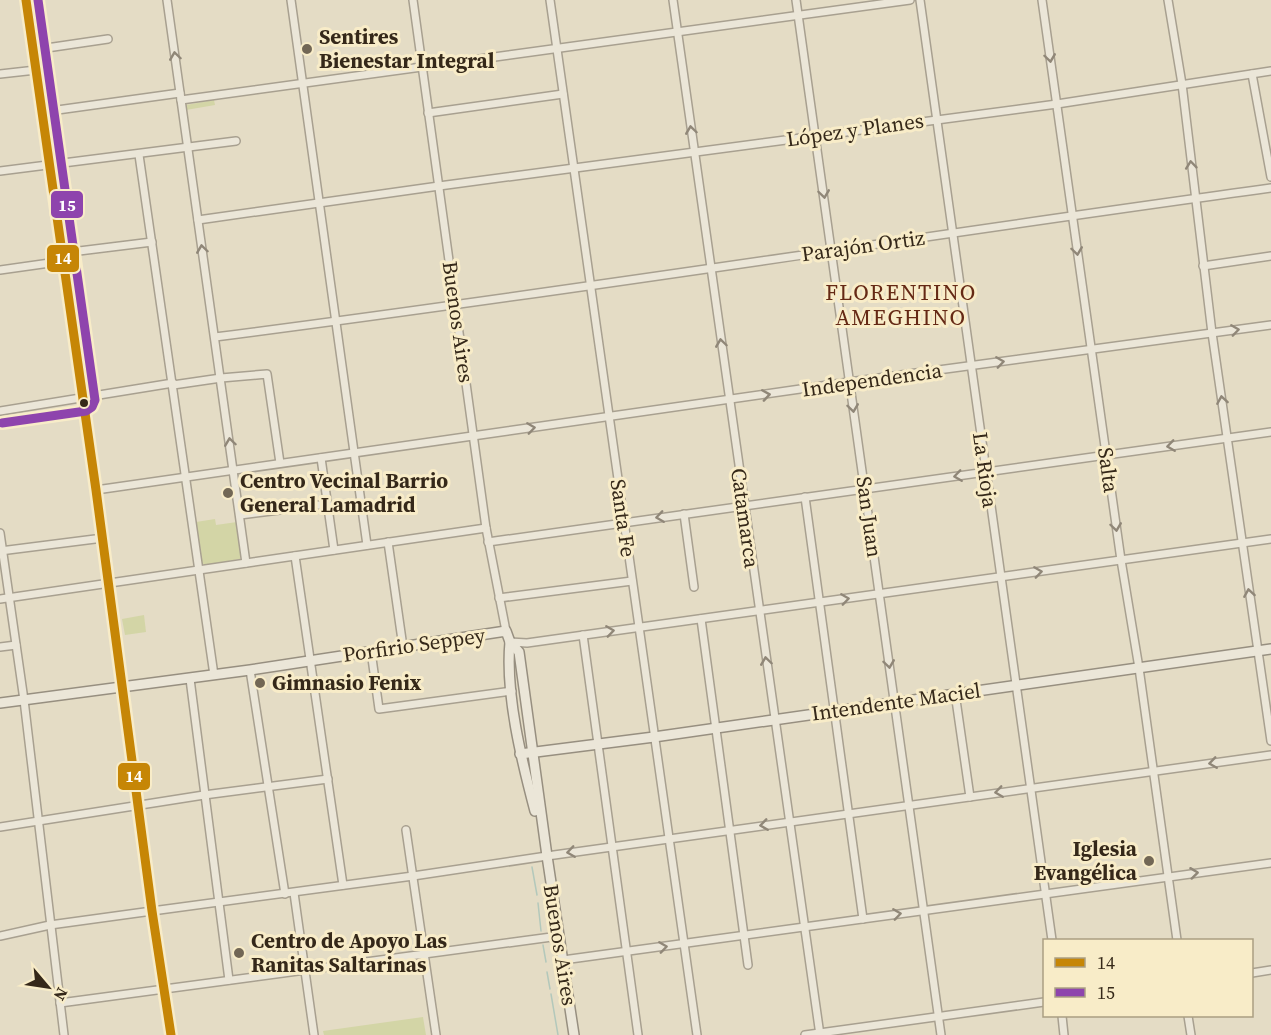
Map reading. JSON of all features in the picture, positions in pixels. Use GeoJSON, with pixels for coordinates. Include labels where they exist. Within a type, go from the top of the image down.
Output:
{"type":"FeatureCollection","features":[{"type":"Feature","properties":{"kind":"main road","name":"Porfirio Seppey"},"geometry":{"type":"LineString","coordinates":[[0,703],[190,679],[506,631]]}},
{"type":"Feature","properties":{"kind":"main road","name":"Buenos Aires"},"geometry":{"type":"LineString","coordinates":[[506,631],[510,642],[519,652],[574,1035]]}},
{"type":"Feature","properties":{"kind":"main road","name":"Buenos Aires"},"geometry":{"type":"LineString","coordinates":[[510,642],[512,691],[520,754],[547,856]]}},
{"type":"Feature","properties":{"kind":"main road","name":"Intendente Maciel"},"geometry":{"type":"LineString","coordinates":[[520,754],[1271,650]]}},
{"type":"Feature","properties":{"kind":"street"},"geometry":{"type":"LineString","coordinates":[[26,0],[171,1035]]}},
{"type":"Feature","properties":{"kind":"street"},"geometry":{"type":"LineString","coordinates":[[166,0],[246,562]]}},
{"type":"Feature","properties":{"kind":"street"},"geometry":{"type":"LineString","coordinates":[[291,0],[367,545]]}},
{"type":"Feature","properties":{"kind":"street","name":"Buenos Aires"},"geometry":{"type":"LineString","coordinates":[[412,0],[488,542],[506,631]]}},
{"type":"Feature","properties":{"kind":"street","name":"Santa Fe"},"geometry":{"type":"LineString","coordinates":[[550,0],[682,944],[697,1035]]}},
{"type":"Feature","properties":{"kind":"street","name":"Catamarca"},"geometry":{"type":"LineString","coordinates":[[673,0],[743,506],[820,1034]]}},
{"type":"Feature","properties":{"kind":"street","name":"San Juan"},"geometry":{"type":"LineString","coordinates":[[796,0],[941,1035]]}},
{"type":"Feature","properties":{"kind":"street"},"geometry":{"type":"LineString","coordinates":[[43,112],[303,84],[910,0]]}},
{"type":"Feature","properties":{"kind":"street","name":"La Rioja"},"geometry":{"type":"LineString","coordinates":[[920,0],[1052,939]]}},
{"type":"Feature","properties":{"kind":"street","name":"Salta"},"geometry":{"type":"LineString","coordinates":[[1042,0],[1177,939]]}},
{"type":"Feature","properties":{"kind":"street"},"geometry":{"type":"LineString","coordinates":[[1168,0],[1182,84],[1212,333],[1258,651],[1268,705],[1271,741]]}},
{"type":"Feature","properties":{"kind":"street"},"geometry":{"type":"LineString","coordinates":[[33,50],[108,39]]}},
{"type":"Feature","properties":{"kind":"street"},"geometry":{"type":"LineString","coordinates":[[0,74],[36,70]]}},
{"type":"Feature","properties":{"kind":"street","name":"López y Planes"},"geometry":{"type":"LineString","coordinates":[[198,220],[1057,104],[1271,71]]}},
{"type":"Feature","properties":{"kind":"street"},"geometry":{"type":"LineString","coordinates":[[1252,74],[1271,177]]}},
{"type":"Feature","properties":{"kind":"street"},"geometry":{"type":"LineString","coordinates":[[428,113],[563,94]]}},
{"type":"Feature","properties":{"kind":"street"},"geometry":{"type":"LineString","coordinates":[[0,171],[236,141]]}},
{"type":"Feature","properties":{"kind":"street"},"geometry":{"type":"LineString","coordinates":[[139,155],[214,675]]}},
{"type":"Feature","properties":{"kind":"street","name":"Parajón Ortiz"},"geometry":{"type":"LineString","coordinates":[[215,338],[1271,188]]}},
{"type":"Feature","properties":{"kind":"street"},"geometry":{"type":"LineString","coordinates":[[63,253],[152,242]]}},
{"type":"Feature","properties":{"kind":"street"},"geometry":{"type":"LineString","coordinates":[[1203,266],[1271,256]]}},
{"type":"Feature","properties":{"kind":"street"},"geometry":{"type":"LineString","coordinates":[[0,270],[64,261]]}},
{"type":"Feature","properties":{"kind":"street","name":"Independencia"},"geometry":{"type":"LineString","coordinates":[[96,490],[849,382],[1271,325]]}},
{"type":"Feature","properties":{"kind":"street"},"geometry":{"type":"LineString","coordinates":[[0,411],[173,384],[267,374],[280,463]]}},
{"type":"Feature","properties":{"kind":"street"},"geometry":{"type":"LineString","coordinates":[[488,542],[1271,432]]}},
{"type":"Feature","properties":{"kind":"street"},"geometry":{"type":"LineString","coordinates":[[321,458],[334,550]]}},
{"type":"Feature","properties":{"kind":"street"},"geometry":{"type":"LineString","coordinates":[[805,497],[863,919]]}},
{"type":"Feature","properties":{"kind":"street"},"geometry":{"type":"LineString","coordinates":[[240,515],[327,504]]}},
{"type":"Feature","properties":{"kind":"street"},"geometry":{"type":"LineString","coordinates":[[684,514],[694,587]]}},
{"type":"Feature","properties":{"kind":"street"},"geometry":{"type":"LineString","coordinates":[[0,599],[486,528]]}},
{"type":"Feature","properties":{"kind":"street"},"geometry":{"type":"LineString","coordinates":[[0,533],[24,700],[64,1035]]}},
{"type":"Feature","properties":{"kind":"street"},"geometry":{"type":"LineString","coordinates":[[1,551],[103,538]]}},
{"type":"Feature","properties":{"kind":"street"},"geometry":{"type":"LineString","coordinates":[[510,642],[526,643],[1271,539]]}},
{"type":"Feature","properties":{"kind":"street"},"geometry":{"type":"LineString","coordinates":[[388,542],[403,646]]}},
{"type":"Feature","properties":{"kind":"street"},"geometry":{"type":"LineString","coordinates":[[295,556],[344,885]]}},
{"type":"Feature","properties":{"kind":"street"},"geometry":{"type":"LineString","coordinates":[[499,598],[632,581]]}},
{"type":"Feature","properties":{"kind":"street"},"geometry":{"type":"LineString","coordinates":[[700,619],[748,965]]}},
{"type":"Feature","properties":{"kind":"street"},"geometry":{"type":"LineString","coordinates":[[583,635],[638,1035]]}},
{"type":"Feature","properties":{"kind":"street"},"geometry":{"type":"LineString","coordinates":[[0,647],[16,645]]}},
{"type":"Feature","properties":{"kind":"street"},"geometry":{"type":"LineString","coordinates":[[371,651],[379,709],[512,691]]}},
{"type":"Feature","properties":{"kind":"street"},"geometry":{"type":"LineString","coordinates":[[250,670],[285,894]]}},
{"type":"Feature","properties":{"kind":"street"},"geometry":{"type":"LineString","coordinates":[[190,679],[229,980]]}},
{"type":"Feature","properties":{"kind":"street"},"geometry":{"type":"LineString","coordinates":[[956,693],[970,796]]}},
{"type":"Feature","properties":{"kind":"street"},"geometry":{"type":"LineString","coordinates":[[0,936],[50,925],[152,910],[285,894],[1271,754]]}},
{"type":"Feature","properties":{"kind":"street"},"geometry":{"type":"LineString","coordinates":[[0,827],[204,795],[328,779]]}},
{"type":"Feature","properties":{"kind":"street"},"geometry":{"type":"LineString","coordinates":[[406,830],[436,1035]]}},
{"type":"Feature","properties":{"kind":"street"},"geometry":{"type":"LineString","coordinates":[[563,960],[745,937],[923,910],[1271,863]]}},
{"type":"Feature","properties":{"kind":"street"},"geometry":{"type":"LineString","coordinates":[[294,892],[314,1035]]}},
{"type":"Feature","properties":{"kind":"street"},"geometry":{"type":"LineString","coordinates":[[60,1003],[559,936]]}},
{"type":"Feature","properties":{"kind":"street"},"geometry":{"type":"LineString","coordinates":[[1253,973],[1271,970]]}},
{"type":"Feature","properties":{"kind":"street"},"geometry":{"type":"LineString","coordinates":[[805,1035],[1043,1002]]}},
{"type":"Feature","properties":{"kind":"street"},"geometry":{"type":"LineString","coordinates":[[1062,1017],[1064,1035]]}},
{"type":"Feature","properties":{"kind":"street"},"geometry":{"type":"LineString","coordinates":[[1188,1017],[1191,1035]]}},
{"type":"Feature","properties":{"kind":"green space"},"geometry":{"type":"Polygon","coordinates":[[[214,100],[215,105],[186,110],[186,105],[214,100]]]}},
{"type":"Feature","properties":{"kind":"green space"},"geometry":{"type":"Polygon","coordinates":[[[215,519],[216,525],[237,522],[240,559],[205,565],[202,563],[196,522],[215,519]]]}},
{"type":"Feature","properties":{"kind":"green space"},"geometry":{"type":"Polygon","coordinates":[[[144,615],[146,632],[125,635],[122,619],[144,615]]]}},
{"type":"Feature","properties":{"kind":"green space"},"geometry":{"type":"Polygon","coordinates":[[[423,1017],[426,1035],[324,1035],[323,1031],[423,1017]]]}},
{"type":"Feature","properties":{"kind":"waterway"},"geometry":{"type":"LineString","coordinates":[[532,867],[537,895]]}},
{"type":"Feature","properties":{"kind":"waterway"},"geometry":{"type":"LineString","coordinates":[[538,903],[541,931]]}},
{"type":"Feature","properties":{"kind":"waterway"},"geometry":{"type":"LineString","coordinates":[[543,945],[546,962]]}},
{"type":"Feature","properties":{"kind":"waterway"},"geometry":{"type":"LineString","coordinates":[[547,972],[550,989]]}},
{"type":"Feature","properties":{"kind":"waterway"},"geometry":{"type":"LineString","coordinates":[[551,994],[558,1035]]}},
{"type":"Feature","properties":{"kind":"transit line","name":"14"},"geometry":{"type":"LineString","coordinates":[[26,0],[171,1035]]}},
{"type":"Feature","properties":{"kind":"transit line","name":"15"},"geometry":{"type":"LineString","coordinates":[[2,423],[86,411],[92,407],[95,400],[38,0]]}},
{"type":"Feature","properties":{"kind":"place","name":"Sentires Bienestar Integral"},"geometry":{"type":"Point","coordinates":[307,49]}},
{"type":"Feature","properties":{"kind":"place","name":"Centro Vecinal Barrio General Lamadrid"},"geometry":{"type":"Point","coordinates":[228,493]}},
{"type":"Feature","properties":{"kind":"place","name":"Gimnasio Fenix"},"geometry":{"type":"Point","coordinates":[260,683]}},
{"type":"Feature","properties":{"kind":"place","name":"Iglesia Evangélica"},"geometry":{"type":"Point","coordinates":[1149,861]}},
{"type":"Feature","properties":{"kind":"place","name":"Centro de Apoyo Las Ranitas Saltarinas"},"geometry":{"type":"Point","coordinates":[239,953]}},
{"type":"Feature","properties":{"kind":"district","name":"FLORENTINO AMEGHINO"},"geometry":{"type":"Point","coordinates":[901,304]}}]}
